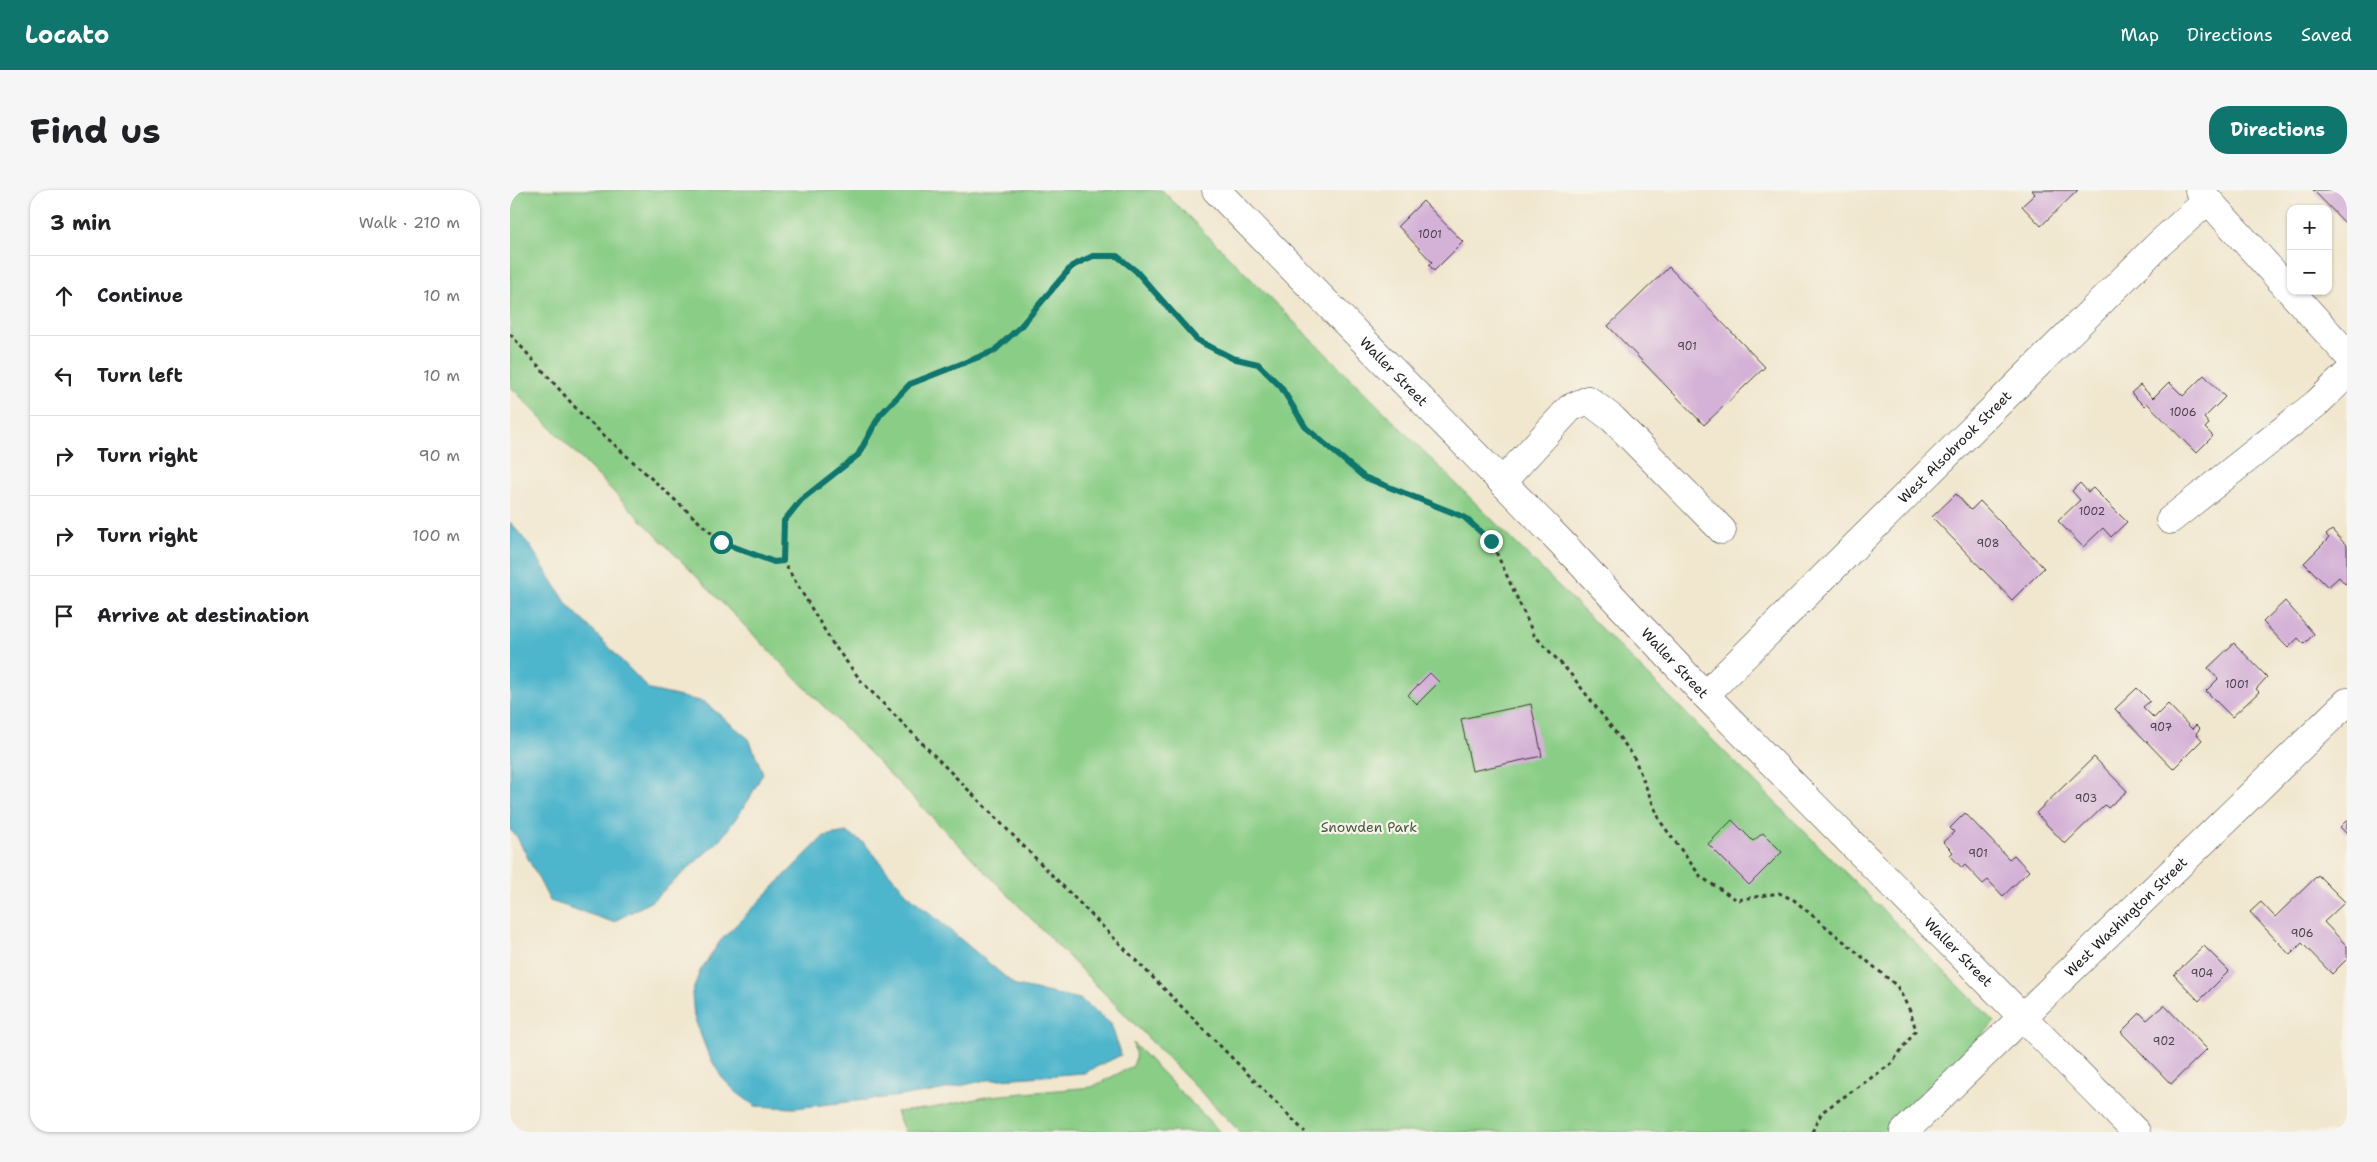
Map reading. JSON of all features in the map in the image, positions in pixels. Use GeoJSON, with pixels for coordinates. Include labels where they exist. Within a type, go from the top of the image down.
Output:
{"type":"FeatureCollection","features":[{"type":"Feature","properties":{"kind":"street","name":"Waller Street"},"geometry":{"type":"LineString","coordinates":[[1216,190],[1502,482],[1705,695],[2136,1132]]}},
{"type":"Feature","properties":{"kind":"street"},"geometry":{"type":"LineString","coordinates":[[2203,195],[2347,354]]}},
{"type":"Feature","properties":{"kind":"street","name":"West Alsobrook Street"},"geometry":{"type":"LineString","coordinates":[[1705,695],[2152,252],[2203,195]]}},
{"type":"Feature","properties":{"kind":"street"},"geometry":{"type":"LineString","coordinates":[[2170,520],[2317,403],[2347,374]]}},
{"type":"Feature","properties":{"kind":"street"},"geometry":{"type":"LineString","coordinates":[[1502,482],[1570,408],[1588,400],[1613,419],[1722,530]]}},
{"type":"Feature","properties":{"kind":"street","name":"West Washington Street"},"geometry":{"type":"LineString","coordinates":[[1904,1132],[2347,702]]}},
{"type":"Feature","properties":{"kind":"path"},"geometry":{"type":"LineString","coordinates":[[1305,1132],[862,682],[833,644],[783,561],[784,521],[801,500],[858,455],[880,415],[910,384],[994,351],[1020,327],[1072,266],[1093,256],[1117,256],[1136,271],[1197,340],[1232,358],[1258,364],[1281,387],[1306,428],[1364,477],[1464,517],[1491,541],[1534,635],[1569,672],[1633,755],[1660,821],[1701,877],[1737,900],[1779,893],[1794,900],[1896,986],[1910,1011],[1916,1030],[1891,1064],[1822,1112],[1812,1132]]}},
{"type":"Feature","properties":{"kind":"path"},"geometry":{"type":"LineString","coordinates":[[510,334],[584,416],[721,542],[774,562],[783,561]]}},
{"type":"Feature","properties":{"kind":"green space","name":"Snowden Park"},"geometry":{"type":"Polygon","coordinates":[[[510,190],[1162,190],[1995,1022],[1883,1132],[1240,1132],[510,386],[510,190]]]}},
{"type":"Feature","properties":{"kind":"green space"},"geometry":{"type":"Polygon","coordinates":[[[1133,1043],[1220,1132],[905,1132],[896,1112],[932,1108],[991,1096],[1092,1087],[1133,1066],[1136,1057],[1133,1043]]]}},
{"type":"Feature","properties":{"kind":"water"},"geometry":{"type":"Polygon","coordinates":[[[510,522],[530,546],[567,604],[650,690],[704,702],[749,739],[763,773],[748,801],[721,839],[652,901],[613,922],[550,901],[517,837],[510,830],[510,522]]]}},
{"type":"Feature","properties":{"kind":"water"},"geometry":{"type":"Polygon","coordinates":[[[846,832],[864,843],[906,893],[1016,986],[1080,999],[1111,1024],[1121,1055],[1084,1073],[987,1080],[927,1093],[794,1108],[755,1106],[736,1092],[722,1078],[708,1054],[694,1017],[692,993],[700,971],[721,940],[824,836],[846,832]]]}},
{"type":"Feature","properties":{"kind":"building"},"geometry":{"type":"Polygon","coordinates":[[[2032,190],[2078,190],[2041,226],[2022,206],[2035,194],[2032,190]]]}},
{"type":"Feature","properties":{"kind":"building"},"geometry":{"type":"Polygon","coordinates":[[[2313,190],[2347,190],[2347,225],[2332,210],[2332,205],[2328,205],[2313,190]]]}},
{"type":"Feature","properties":{"kind":"building"},"geometry":{"type":"Polygon","coordinates":[[[1423,201],[1463,242],[1434,271],[1429,265],[1432,262],[1398,226],[1423,201]]]}},
{"type":"Feature","properties":{"kind":"building"},"geometry":{"type":"Polygon","coordinates":[[[1669,267],[1765,367],[1704,425],[1608,326],[1669,267]]]}},
{"type":"Feature","properties":{"kind":"building"},"geometry":{"type":"Polygon","coordinates":[[[2204,375],[2225,397],[2204,418],[2209,424],[2205,428],[2213,436],[2196,453],[2147,403],[2144,406],[2131,393],[2140,385],[2153,398],[2169,382],[2183,396],[2204,375]]]}},
{"type":"Feature","properties":{"kind":"building"},"geometry":{"type":"Polygon","coordinates":[[[2080,483],[2088,492],[2093,488],[2127,522],[2111,537],[2103,528],[2083,547],[2058,521],[2080,500],[2072,491],[2080,483]]]}},
{"type":"Feature","properties":{"kind":"building"},"geometry":{"type":"Polygon","coordinates":[[[1956,494],[1971,510],[1980,501],[2044,568],[2012,600],[1932,517],[1956,494]]]}},
{"type":"Feature","properties":{"kind":"building"},"geometry":{"type":"Polygon","coordinates":[[[2332,530],[2347,546],[2347,582],[2345,584],[2339,577],[2328,587],[2304,563],[2329,538],[2326,535],[2332,530]]]}},
{"type":"Feature","properties":{"kind":"building"},"geometry":{"type":"Polygon","coordinates":[[[2285,601],[2314,634],[2304,644],[2298,638],[2288,648],[2263,622],[2285,601]]]}},
{"type":"Feature","properties":{"kind":"building"},"geometry":{"type":"Polygon","coordinates":[[[2234,643],[2267,677],[2256,689],[2259,692],[2232,717],[2206,691],[2218,679],[2208,668],[2234,643]]]}},
{"type":"Feature","properties":{"kind":"building"},"geometry":{"type":"Polygon","coordinates":[[[1430,673],[1439,682],[1417,704],[1408,695],[1430,673]]]}},
{"type":"Feature","properties":{"kind":"building"},"geometry":{"type":"Polygon","coordinates":[[[2137,688],[2150,701],[2143,707],[2154,718],[2168,704],[2192,729],[2196,725],[2200,729],[2196,733],[2202,740],[2173,769],[2115,709],[2137,688]]]}},
{"type":"Feature","properties":{"kind":"building"},"geometry":{"type":"Polygon","coordinates":[[[1531,704],[1542,756],[1472,771],[1461,719],[1531,704]]]}},
{"type":"Feature","properties":{"kind":"building"},"geometry":{"type":"Polygon","coordinates":[[[2094,757],[2127,791],[2108,808],[2105,805],[2065,844],[2036,813],[2094,757]]]}},
{"type":"Feature","properties":{"kind":"building"},"geometry":{"type":"Polygon","coordinates":[[[1965,813],[2009,859],[2014,855],[2029,871],[2003,896],[1988,880],[1983,884],[1965,865],[1962,868],[1950,855],[1953,852],[1943,842],[1954,832],[1950,828],[1965,813]]]}},
{"type":"Feature","properties":{"kind":"building"},"geometry":{"type":"Polygon","coordinates":[[[1732,820],[1753,841],[1763,833],[1782,852],[1749,885],[1708,844],[1732,820]]]}},
{"type":"Feature","properties":{"kind":"building"},"geometry":{"type":"Polygon","coordinates":[[[2347,820],[2347,834],[2340,827],[2347,820]]]}},
{"type":"Feature","properties":{"kind":"building"},"geometry":{"type":"Polygon","coordinates":[[[2318,875],[2345,902],[2324,922],[2347,946],[2347,959],[2332,974],[2302,943],[2290,955],[2250,912],[2261,902],[2275,917],[2318,875]]]}},
{"type":"Feature","properties":{"kind":"building"},"geometry":{"type":"Polygon","coordinates":[[[2204,946],[2229,971],[2199,1001],[2174,975],[2204,946]]]}},
{"type":"Feature","properties":{"kind":"building"},"geometry":{"type":"Polygon","coordinates":[[[2164,1005],[2207,1049],[2171,1084],[2121,1032],[2140,1013],[2147,1020],[2164,1005]]]}},
{"type":"Feature","properties":{"kind":"route"},"geometry":{"type":"LineString","coordinates":[[721,542],[774,562],[783,561],[784,521],[801,500],[858,455],[880,415],[910,384],[956,364],[994,351],[1020,327],[1072,266],[1093,256],[1117,256],[1136,271],[1197,340],[1232,358],[1258,364],[1281,387],[1306,428],[1364,477],[1464,517],[1491,541]]}}]}
